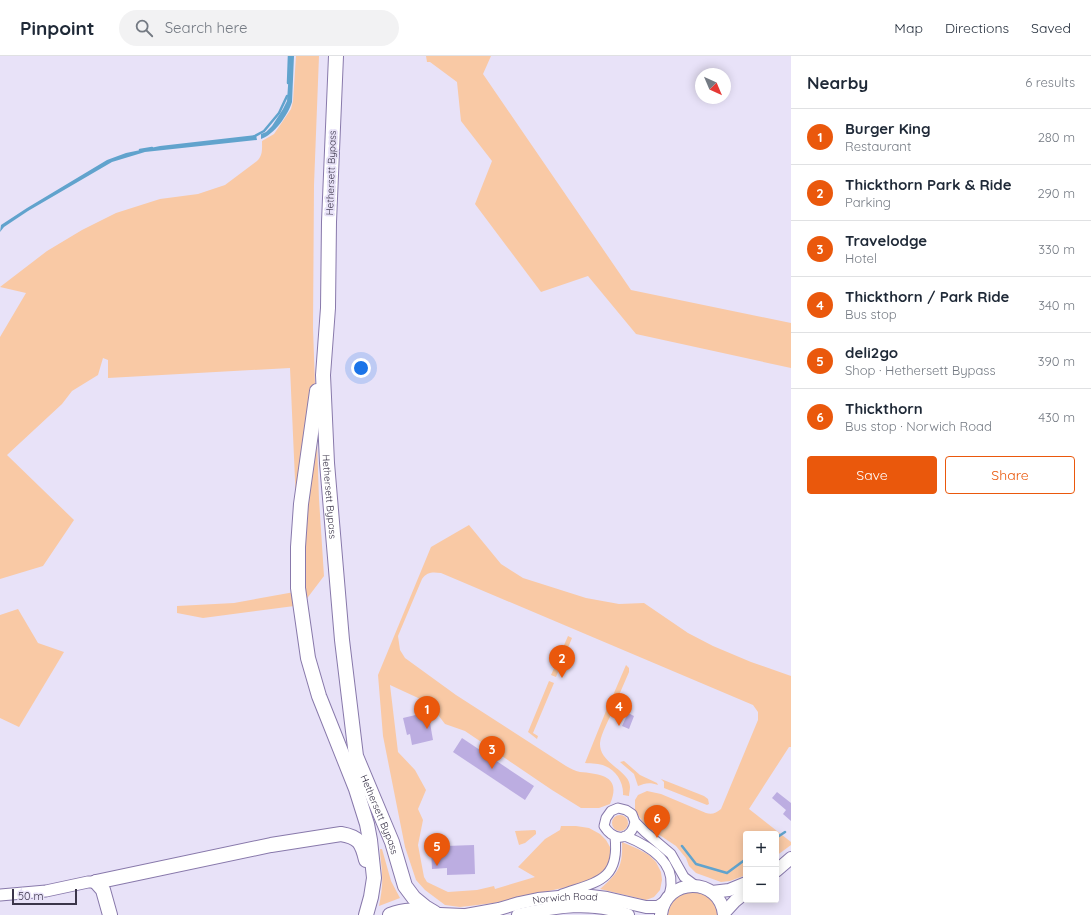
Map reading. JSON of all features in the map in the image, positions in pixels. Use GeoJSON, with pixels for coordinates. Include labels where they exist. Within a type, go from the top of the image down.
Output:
{"type":"FeatureCollection","features":[{"type":"Feature","properties":{"kind":"highway","name":"Hethersett Bypass"},"geometry":{"type":"LineString","coordinates":[[327,56],[321,196],[322,326],[320,373],[301,504],[298,547],[298,588],[310,664],[319,696],[356,789],[370,840],[374,878],[366,914]]}},
{"type":"Feature","properties":{"kind":"highway","name":"Hethersett Bypass"},"geometry":{"type":"LineString","coordinates":[[336,56],[329,222],[328,308],[324,375],[327,463],[343,655],[356,756],[392,842],[405,886],[414,898],[425,907],[439,914]]}},
{"type":"Feature","properties":{"kind":"highway"},"geometry":{"type":"LineString","coordinates":[[110,915],[103,890],[96,882],[271,845],[341,834],[350,835],[360,841],[363,848],[366,864],[366,914]]}},
{"type":"Feature","properties":{"kind":"highway"},"geometry":{"type":"LineString","coordinates":[[390,915],[398,912],[414,910],[439,914]]}},
{"type":"Feature","properties":{"kind":"main road"},"geometry":{"type":"LineString","coordinates":[[779,861],[791,852]]}},
{"type":"Feature","properties":{"kind":"main road"},"geometry":{"type":"LineString","coordinates":[[779,868],[791,858]]}},
{"type":"Feature","properties":{"kind":"main road"},"geometry":{"type":"LineString","coordinates":[[712,892],[729,890],[743,884]]}},
{"type":"Feature","properties":{"kind":"main road","name":"Norwich Road"},"geometry":{"type":"LineString","coordinates":[[466,915],[549,898],[591,896],[607,898],[646,908],[658,907],[677,890],[687,886],[696,886]]}},
{"type":"Feature","properties":{"kind":"main road"},"geometry":{"type":"LineString","coordinates":[[696,886],[712,892],[720,901],[724,914]]}},
{"type":"Feature","properties":{"kind":"main road"},"geometry":{"type":"LineString","coordinates":[[724,914],[743,894]]}},
{"type":"Feature","properties":{"kind":"main road"},"geometry":{"type":"LineString","coordinates":[[661,915],[666,900]]}},
{"type":"Feature","properties":{"kind":"main road","name":"Norwich Road"},"geometry":{"type":"LineString","coordinates":[[518,915],[558,908],[580,907],[602,908],[628,915]]}},
{"type":"Feature","properties":{"kind":"main road"},"geometry":{"type":"LineString","coordinates":[[439,914],[463,915]]}},
{"type":"Feature","properties":{"kind":"street"},"geometry":{"type":"LineString","coordinates":[[666,900],[671,884],[670,874],[666,863],[658,854],[645,846],[625,836],[615,837],[609,833],[604,826],[606,818],[611,811],[618,808],[623,808],[632,814],[635,822],[671,854],[684,877],[696,886]]}},
{"type":"Feature","properties":{"kind":"street"},"geometry":{"type":"LineString","coordinates":[[625,836],[631,831],[635,822]]}},
{"type":"Feature","properties":{"kind":"street"},"geometry":{"type":"LineString","coordinates":[[549,898],[600,881],[615,862],[615,837]]}},
{"type":"Feature","properties":{"kind":"street"},"geometry":{"type":"LineString","coordinates":[[0,895],[46,891],[88,882],[96,882]]}},
{"type":"Feature","properties":{"kind":"shaded area"},"geometry":{"type":"Polygon","coordinates":[[[296,56],[319,56],[314,185],[313,328],[319,499],[324,576],[302,605],[203,618],[177,613],[177,606],[234,603],[300,591],[290,368],[108,378],[108,360],[103,358],[98,375],[72,391],[62,404],[7,455],[74,520],[43,566],[0,579],[0,337],[26,293],[0,287],[47,251],[82,230],[116,213],[160,199],[198,194],[225,185],[257,161],[261,154],[262,141],[274,134],[291,109],[293,101],[296,56]]]}},
{"type":"Feature","properties":{"kind":"shaded area"},"geometry":{"type":"Polygon","coordinates":[[[426,56],[491,56],[483,74],[631,290],[791,323],[791,368],[636,334],[588,276],[541,292],[475,204],[492,161],[461,121],[457,82],[430,62],[427,62],[426,56]]]}},
{"type":"Feature","properties":{"kind":"shaded area"},"geometry":{"type":"Polygon","coordinates":[[[469,525],[501,564],[523,578],[586,598],[619,604],[644,603],[688,633],[713,646],[751,662],[791,676],[791,747],[789,747],[749,809],[777,831],[743,831],[743,876],[730,881],[721,882],[696,873],[689,866],[686,858],[676,846],[646,826],[635,811],[635,800],[638,795],[647,791],[661,794],[708,814],[717,812],[721,809],[758,720],[758,712],[753,705],[441,573],[432,573],[426,575],[422,579],[398,636],[400,650],[405,658],[456,695],[566,766],[578,772],[595,774],[607,778],[613,787],[613,795],[610,804],[599,808],[581,808],[465,731],[445,724],[429,703],[390,685],[398,752],[415,770],[426,790],[418,809],[423,820],[418,845],[424,877],[427,882],[448,892],[477,890],[494,886],[495,889],[535,877],[518,867],[545,839],[560,830],[561,826],[589,828],[600,834],[610,847],[612,856],[610,864],[601,876],[585,883],[494,903],[460,907],[445,905],[425,890],[416,880],[405,847],[383,736],[378,675],[431,547],[469,525]]]}},
{"type":"Feature","properties":{"kind":"shaded area"},"geometry":{"type":"Polygon","coordinates":[[[18,609],[38,643],[64,652],[19,727],[0,718],[0,615],[18,609]]]}},
{"type":"Feature","properties":{"kind":"shaded area"},"geometry":{"type":"Polygon","coordinates":[[[568,636],[572,638],[556,677],[551,675],[568,636]]]}},
{"type":"Feature","properties":{"kind":"shaded area"},"geometry":{"type":"Polygon","coordinates":[[[626,665],[629,668],[629,672],[616,702],[611,700],[626,665]]]}},
{"type":"Feature","properties":{"kind":"shaded area"},"geometry":{"type":"Polygon","coordinates":[[[549,681],[554,683],[533,733],[538,736],[537,739],[528,732],[549,681]]]}},
{"type":"Feature","properties":{"kind":"shaded area"},"geometry":{"type":"Polygon","coordinates":[[[608,706],[614,708],[602,735],[600,743],[601,750],[609,762],[629,781],[629,796],[623,795],[621,782],[616,774],[609,768],[603,765],[585,763],[608,706]]]}},
{"type":"Feature","properties":{"kind":"shaded area"},"geometry":{"type":"Polygon","coordinates":[[[624,761],[640,775],[657,783],[658,785],[648,783],[638,786],[634,774],[620,762],[624,761]]]}},
{"type":"Feature","properties":{"kind":"shaded area"},"geometry":{"type":"Polygon","coordinates":[[[661,779],[704,796],[708,799],[709,804],[707,805],[664,788],[664,782],[661,779]]]}},
{"type":"Feature","properties":{"kind":"shaded area"},"geometry":{"type":"Polygon","coordinates":[[[620,815],[626,817],[628,823],[626,829],[620,831],[614,829],[612,823],[614,817],[620,815]]]}},
{"type":"Feature","properties":{"kind":"shaded area"},"geometry":{"type":"Polygon","coordinates":[[[535,830],[536,834],[525,843],[519,845],[515,831],[535,830]]]}},
{"type":"Feature","properties":{"kind":"shaded area"},"geometry":{"type":"Polygon","coordinates":[[[779,833],[791,842],[791,845],[779,854],[779,833]]]}},
{"type":"Feature","properties":{"kind":"shaded area"},"geometry":{"type":"Polygon","coordinates":[[[622,842],[649,855],[656,862],[661,872],[662,880],[660,890],[654,897],[646,900],[600,889],[618,869],[622,858],[622,842]]]}},
{"type":"Feature","properties":{"kind":"shaded area"},"geometry":{"type":"Polygon","coordinates":[[[380,849],[382,849],[391,881],[400,898],[379,906],[382,882],[380,849]]]}},
{"type":"Feature","properties":{"kind":"shaded area"},"geometry":{"type":"Polygon","coordinates":[[[692,891],[710,898],[718,915],[668,915],[673,902],[679,896],[692,891]]]}},
{"type":"Feature","properties":{"kind":"water"},"geometry":{"type":"Polygon","coordinates":[[[290,56],[294,56],[292,102],[280,124],[266,137],[261,139],[261,134],[266,132],[272,126],[287,101],[290,56]]]}},
{"type":"Feature","properties":{"kind":"water"},"geometry":{"type":"Polygon","coordinates":[[[256,135],[257,140],[145,152],[112,162],[28,211],[4,227],[0,232],[1,225],[107,160],[126,153],[160,146],[256,135]]]}},
{"type":"Feature","properties":{"kind":"building"},"geometry":{"type":"Polygon","coordinates":[[[428,712],[433,740],[412,745],[410,734],[407,735],[403,718],[428,712]]]}},
{"type":"Feature","properties":{"kind":"building"},"geometry":{"type":"Polygon","coordinates":[[[628,713],[634,716],[629,729],[622,726],[628,713]]]}},
{"type":"Feature","properties":{"kind":"building"},"geometry":{"type":"Polygon","coordinates":[[[462,738],[534,786],[525,800],[453,752],[462,738]]]}},
{"type":"Feature","properties":{"kind":"building"},"geometry":{"type":"Polygon","coordinates":[[[777,792],[791,803],[791,821],[783,814],[786,810],[772,798],[777,792]]]}},
{"type":"Feature","properties":{"kind":"building"},"geometry":{"type":"Polygon","coordinates":[[[474,845],[475,874],[447,875],[447,868],[432,869],[431,849],[446,848],[446,846],[474,845]]]}},
{"type":"Feature","properties":{"kind":"waterway"},"geometry":{"type":"LineString","coordinates":[[288,83],[289,56]]}},
{"type":"Feature","properties":{"kind":"waterway"},"geometry":{"type":"LineString","coordinates":[[253,137],[264,131],[279,113],[287,96]]}},
{"type":"Feature","properties":{"kind":"waterway"},"geometry":{"type":"LineString","coordinates":[[140,150],[152,148]]}},
{"type":"Feature","properties":{"kind":"waterway"},"geometry":{"type":"LineString","coordinates":[[779,836],[785,832]]}},
{"type":"Feature","properties":{"kind":"waterway"},"geometry":{"type":"LineString","coordinates":[[682,846],[696,864],[727,873],[743,861]]}},
{"type":"Feature","properties":{"kind":"place","name":"Thickthorn Park & Ride"},"geometry":{"type":"Point","coordinates":[562,678]}},
{"type":"Feature","properties":{"kind":"place","name":"Thickthorn / Park Ride"},"geometry":{"type":"Point","coordinates":[619,726]}},
{"type":"Feature","properties":{"kind":"place","name":"Burger King"},"geometry":{"type":"Point","coordinates":[427,729]}},
{"type":"Feature","properties":{"kind":"place","name":"Travelodge"},"geometry":{"type":"Point","coordinates":[492,769]}},
{"type":"Feature","properties":{"kind":"place","name":"Thickthorn"},"geometry":{"type":"Point","coordinates":[657,838]}},
{"type":"Feature","properties":{"kind":"place","name":"deli2go"},"geometry":{"type":"Point","coordinates":[437,866]}}]}
